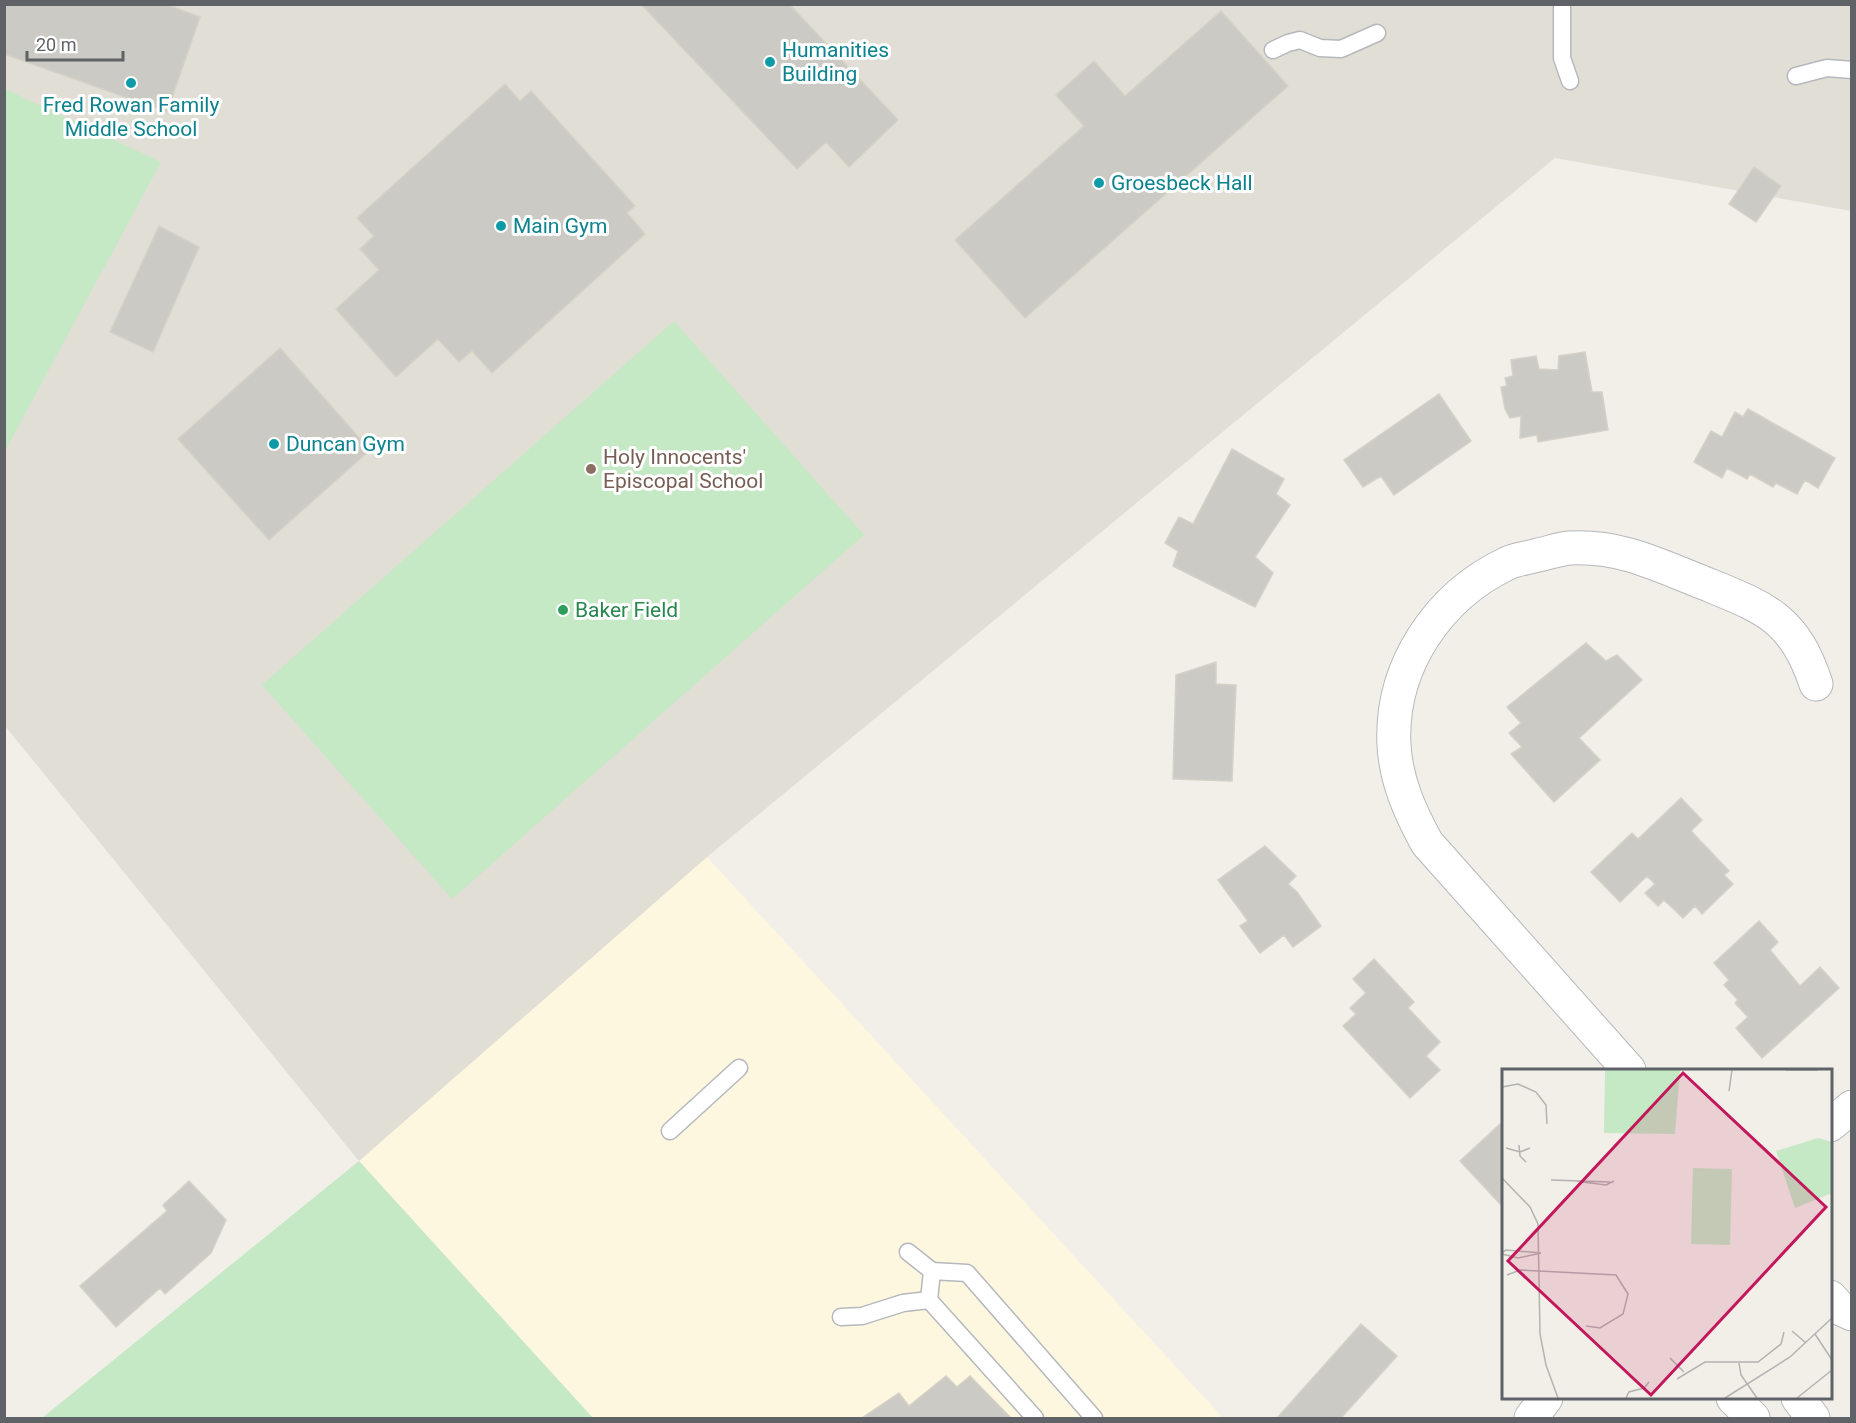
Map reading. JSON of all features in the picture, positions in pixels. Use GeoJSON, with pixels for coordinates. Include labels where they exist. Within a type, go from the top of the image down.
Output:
{"type":"FeatureCollection","features":[{"type":"Feature","properties":{"kind":"street"},"geometry":{"type":"LineString","coordinates":[[1627,1069],[1427,843],[1408,809],[1398,777],[1394,744],[1396,711],[1403,680],[1415,649],[1455,597],[1481,578],[1510,562],[1567,548],[1600,549],[1632,554],[1757,605],[1778,620],[1795,638],[1808,660],[1816,684]]}},
{"type":"Feature","properties":{"kind":"street"},"geometry":{"type":"LineString","coordinates":[[1832,1123],[1851,1107]]}},
{"type":"Feature","properties":{"kind":"street"},"geometry":{"type":"LineString","coordinates":[[1832,1299],[1851,1314]]}},
{"type":"Feature","properties":{"kind":"street"},"geometry":{"type":"LineString","coordinates":[[1531,1419],[1545,1399]]}},
{"type":"Feature","properties":{"kind":"street"},"geometry":{"type":"LineString","coordinates":[[1734,1399],[1753,1419]]}},
{"type":"Feature","properties":{"kind":"street"},"geometry":{"type":"LineString","coordinates":[[1799,1399],[1813,1419]]}},
{"type":"Feature","properties":{"kind":"lane"},"geometry":{"type":"LineString","coordinates":[[1562,4],[1562,58],[1570,81]]}},
{"type":"Feature","properties":{"kind":"lane"},"geometry":{"type":"LineString","coordinates":[[1273,50],[1300,40],[1320,48],[1341,49],[1377,33]]}},
{"type":"Feature","properties":{"kind":"lane"},"geometry":{"type":"LineString","coordinates":[[1796,76],[1827,68],[1851,70]]}},
{"type":"Feature","properties":{"kind":"lane"},"geometry":{"type":"LineString","coordinates":[[670,1131],[739,1068]]}},
{"type":"Feature","properties":{"kind":"lane"},"geometry":{"type":"LineString","coordinates":[[908,1252],[932,1271],[967,1274],[1094,1419]]}},
{"type":"Feature","properties":{"kind":"lane"},"geometry":{"type":"LineString","coordinates":[[932,1271],[929,1300],[1035,1419]]}},
{"type":"Feature","properties":{"kind":"lane"},"geometry":{"type":"LineString","coordinates":[[841,1317],[862,1316],[903,1303],[929,1300]]}},
{"type":"Feature","properties":{"kind":"shaded area","name":"Holy Innocents' Episcopal School"},"geometry":{"type":"Polygon","coordinates":[[[4,5],[1851,5],[1851,211],[1555,158],[707,857],[359,1161],[5,726],[4,5]]]}},
{"type":"Feature","properties":{"kind":"shaded area"},"geometry":{"type":"Polygon","coordinates":[[[707,857],[1223,1418],[593,1418],[359,1161],[707,857]]]}},
{"type":"Feature","properties":{"kind":"green space"},"geometry":{"type":"Polygon","coordinates":[[[5,89],[161,162],[5,451],[5,89]]]}},
{"type":"Feature","properties":{"kind":"green space","name":"Baker Field"},"geometry":{"type":"Polygon","coordinates":[[[674,321],[864,535],[452,899],[262,685],[674,321]]]}},
{"type":"Feature","properties":{"kind":"green space"},"geometry":{"type":"Polygon","coordinates":[[[359,1161],[593,1418],[42,1418],[359,1161]]]}},
{"type":"Feature","properties":{"kind":"building","name":"Fred Rowan Family Middle School"},"geometry":{"type":"Polygon","coordinates":[[[4,4],[165,4],[200,17],[167,112],[4,54],[4,4]]]}},
{"type":"Feature","properties":{"kind":"building","name":"Humanities Building"},"geometry":{"type":"Polygon","coordinates":[[[641,4],[789,4],[898,120],[849,167],[826,142],[797,169],[641,4]]]}},
{"type":"Feature","properties":{"kind":"building","name":"Groesbeck Hall"},"geometry":{"type":"Polygon","coordinates":[[[1221,11],[1288,86],[1025,318],[955,240],[1084,126],[1056,95],[1094,61],[1125,96],[1221,11]]]}},
{"type":"Feature","properties":{"kind":"building","name":"Main Gym"},"geometry":{"type":"Polygon","coordinates":[[[505,84],[520,101],[531,91],[635,206],[627,213],[645,234],[492,373],[472,351],[459,362],[438,339],[396,377],[336,309],[379,270],[360,249],[374,236],[357,218],[505,84]]]}},
{"type":"Feature","properties":{"kind":"building"},"geometry":{"type":"Polygon","coordinates":[[[1754,167],[1781,186],[1756,222],[1729,204],[1754,167]]]}},
{"type":"Feature","properties":{"kind":"building"},"geometry":{"type":"Polygon","coordinates":[[[159,226],[199,247],[153,352],[110,332],[159,226]]]}},
{"type":"Feature","properties":{"kind":"building","name":"Duncan Gym"},"geometry":{"type":"Polygon","coordinates":[[[280,348],[370,450],[269,540],[178,439],[280,348]]]}},
{"type":"Feature","properties":{"kind":"building"},"geometry":{"type":"Polygon","coordinates":[[[1585,352],[1592,392],[1602,392],[1608,430],[1538,442],[1537,435],[1520,438],[1521,416],[1510,418],[1505,409],[1501,387],[1507,386],[1505,378],[1513,376],[1511,360],[1536,356],[1539,369],[1558,370],[1559,356],[1585,352]]]}},
{"type":"Feature","properties":{"kind":"building"},"geometry":{"type":"Polygon","coordinates":[[[1439,394],[1471,441],[1394,495],[1381,476],[1363,487],[1344,460],[1439,394]]]}},
{"type":"Feature","properties":{"kind":"building"},"geometry":{"type":"Polygon","coordinates":[[[1748,409],[1835,458],[1818,488],[1805,480],[1797,494],[1776,483],[1773,487],[1750,474],[1747,479],[1727,468],[1722,478],[1694,462],[1711,431],[1722,437],[1735,412],[1743,417],[1748,409]]]}},
{"type":"Feature","properties":{"kind":"building"},"geometry":{"type":"Polygon","coordinates":[[[1232,449],[1284,479],[1276,494],[1290,505],[1255,557],[1273,573],[1255,607],[1173,566],[1178,551],[1165,543],[1179,517],[1193,524],[1232,449]]]}},
{"type":"Feature","properties":{"kind":"building"},"geometry":{"type":"Polygon","coordinates":[[[1586,643],[1606,661],[1617,655],[1642,680],[1579,738],[1600,760],[1554,802],[1511,754],[1522,747],[1509,733],[1521,723],[1507,707],[1586,643]]]}},
{"type":"Feature","properties":{"kind":"building"},"geometry":{"type":"Polygon","coordinates":[[[1216,662],[1216,684],[1236,685],[1232,781],[1173,779],[1176,675],[1216,662]]]}},
{"type":"Feature","properties":{"kind":"building"},"geometry":{"type":"Polygon","coordinates":[[[1681,798],[1702,820],[1691,831],[1729,871],[1724,875],[1733,884],[1702,914],[1695,906],[1683,918],[1664,900],[1658,906],[1645,893],[1655,884],[1647,876],[1620,902],[1591,872],[1632,833],[1638,839],[1681,798]]]}},
{"type":"Feature","properties":{"kind":"building"},"geometry":{"type":"Polygon","coordinates":[[[1265,846],[1296,876],[1288,884],[1297,892],[1321,926],[1293,947],[1284,935],[1260,953],[1240,926],[1248,921],[1218,880],[1265,846]]]}},
{"type":"Feature","properties":{"kind":"building"},"geometry":{"type":"Polygon","coordinates":[[[1759,921],[1778,942],[1770,950],[1800,986],[1820,967],[1839,988],[1762,1058],[1736,1028],[1748,1017],[1735,1003],[1738,1000],[1724,985],[1729,980],[1714,963],[1759,921]]]}},
{"type":"Feature","properties":{"kind":"building"},"geometry":{"type":"Polygon","coordinates":[[[1374,959],[1414,1002],[1408,1008],[1440,1042],[1426,1056],[1440,1070],[1410,1098],[1343,1026],[1356,1014],[1350,1008],[1366,993],[1353,979],[1374,959]]]}},
{"type":"Feature","properties":{"kind":"building"},"geometry":{"type":"Polygon","coordinates":[[[1500,1124],[1502,1126],[1502,1206],[1460,1161],[1500,1124]]]}},
{"type":"Feature","properties":{"kind":"building"},"geometry":{"type":"Polygon","coordinates":[[[189,1181],[226,1220],[211,1253],[165,1294],[160,1288],[116,1327],[80,1286],[167,1211],[163,1205],[189,1181]]]}},
{"type":"Feature","properties":{"kind":"building"},"geometry":{"type":"Polygon","coordinates":[[[1361,1324],[1397,1356],[1341,1418],[1277,1418],[1361,1324]]]}},
{"type":"Feature","properties":{"kind":"building"},"geometry":{"type":"Polygon","coordinates":[[[946,1376],[957,1387],[970,1376],[1011,1418],[862,1418],[899,1393],[909,1406],[946,1376]]]}},
{"type":"Feature","properties":{"kind":"place","name":"Humanities Building"},"geometry":{"type":"Point","coordinates":[770,62]}},
{"type":"Feature","properties":{"kind":"place","name":"Fred Rowan Family Middle School"},"geometry":{"type":"Point","coordinates":[131,83]}},
{"type":"Feature","properties":{"kind":"place","name":"Groesbeck Hall"},"geometry":{"type":"Point","coordinates":[1099,183]}},
{"type":"Feature","properties":{"kind":"place","name":"Main Gym"},"geometry":{"type":"Point","coordinates":[501,226]}},
{"type":"Feature","properties":{"kind":"place","name":"Duncan Gym"},"geometry":{"type":"Point","coordinates":[274,444]}},
{"type":"Feature","properties":{"kind":"place","name":"Holy Innocents' Episcopal School"},"geometry":{"type":"Point","coordinates":[591,469]}},
{"type":"Feature","properties":{"kind":"place","name":"Baker Field"},"geometry":{"type":"Point","coordinates":[563,610]}}]}
